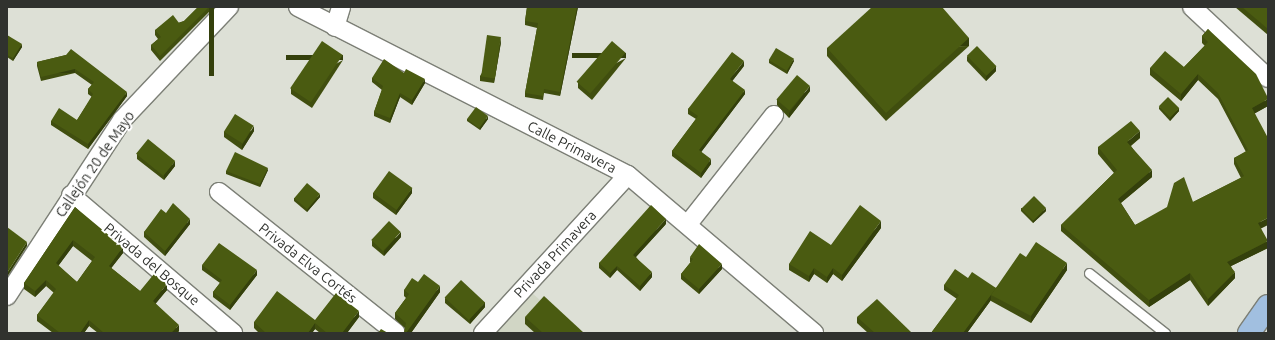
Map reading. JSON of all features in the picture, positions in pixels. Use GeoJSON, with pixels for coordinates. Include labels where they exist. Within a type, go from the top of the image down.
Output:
{"type":"FeatureCollection","features":[{"type":"Feature","properties":{"kind":"main road"},"geometry":{"type":"LineString","coordinates":[[1249,333],[1268,306]]}},
{"type":"Feature","properties":{"kind":"street","name":"Callejón 20 de Mayo"},"geometry":{"type":"LineString","coordinates":[[7,296],[70,195],[122,120],[229,7]]}},
{"type":"Feature","properties":{"kind":"street","name":"Calle Primavera"},"geometry":{"type":"LineString","coordinates":[[298,7],[628,175],[688,224],[814,333]]}},
{"type":"Feature","properties":{"kind":"street"},"geometry":{"type":"LineString","coordinates":[[335,27],[341,7]]}},
{"type":"Feature","properties":{"kind":"street"},"geometry":{"type":"LineString","coordinates":[[1192,7],[1268,78]]}},
{"type":"Feature","properties":{"kind":"street"},"geometry":{"type":"LineString","coordinates":[[688,224],[774,115]]}},
{"type":"Feature","properties":{"kind":"street","name":"Privada Primavera"},"geometry":{"type":"LineString","coordinates":[[483,333],[628,175]]}},
{"type":"Feature","properties":{"kind":"street","name":"Privada Elva Cortés"},"geometry":{"type":"LineString","coordinates":[[219,192],[396,333]]}},
{"type":"Feature","properties":{"kind":"street","name":"Privada del Bosque"},"geometry":{"type":"LineString","coordinates":[[70,195],[233,333]]}},
{"type":"Feature","properties":{"kind":"lane"},"geometry":{"type":"LineString","coordinates":[[1089,273],[1165,333]]}},
{"type":"Feature","properties":{"kind":"shaded area"},"geometry":{"type":"Polygon","coordinates":[[[532,293],[577,333],[496,333],[532,293]]]}},
{"type":"Feature","properties":{"kind":"building"},"geometry":{"type":"Polygon","coordinates":[[[198,7],[209,7],[160,56],[151,45],[161,37],[155,30],[173,15],[179,23],[184,21],[198,7]]]}},
{"type":"Feature","properties":{"kind":"building"},"geometry":{"type":"Polygon","coordinates":[[[527,7],[577,7],[560,92],[544,89],[543,96],[525,93],[538,23],[525,21],[527,7]]]}},
{"type":"Feature","properties":{"kind":"building"},"geometry":{"type":"Polygon","coordinates":[[[872,7],[942,7],[969,38],[886,113],[827,48],[872,7]]]}},
{"type":"Feature","properties":{"kind":"building"},"geometry":{"type":"Polygon","coordinates":[[[1242,7],[1268,7],[1268,29],[1242,7]]]}},
{"type":"Feature","properties":{"kind":"building"},"geometry":{"type":"Polygon","coordinates":[[[1208,29],[1256,74],[1268,98],[1252,108],[1268,138],[1268,218],[1258,223],[1268,241],[1227,262],[1235,272],[1208,299],[1190,273],[1149,300],[1061,225],[1117,170],[1098,147],[1131,121],[1140,131],[1127,142],[1152,170],[1118,199],[1135,225],[1167,207],[1174,183],[1184,177],[1193,202],[1244,176],[1234,158],[1248,150],[1218,93],[1198,74],[1181,94],[1150,68],[1165,51],[1184,67],[1208,42],[1202,36],[1208,29]]]}},
{"type":"Feature","properties":{"kind":"building"},"geometry":{"type":"Polygon","coordinates":[[[7,35],[22,44],[13,58],[7,55],[7,35]]]}},
{"type":"Feature","properties":{"kind":"building"},"geometry":{"type":"Polygon","coordinates":[[[487,35],[501,37],[495,79],[481,77],[487,35]]]}},
{"type":"Feature","properties":{"kind":"building"},"geometry":{"type":"Polygon","coordinates":[[[322,41],[343,55],[311,102],[290,88],[322,41]]]}},
{"type":"Feature","properties":{"kind":"building"},"geometry":{"type":"Polygon","coordinates":[[[612,41],[626,53],[590,94],[577,82],[612,41]]]}},
{"type":"Feature","properties":{"kind":"building"},"geometry":{"type":"Polygon","coordinates":[[[977,46],[996,66],[986,76],[967,56],[977,46]]]}},
{"type":"Feature","properties":{"kind":"building"},"geometry":{"type":"Polygon","coordinates":[[[776,48],[794,59],[787,71],[769,60],[776,48]]]}},
{"type":"Feature","properties":{"kind":"building"},"geometry":{"type":"Polygon","coordinates":[[[71,49],[127,92],[88,144],[51,121],[59,108],[77,120],[93,94],[88,89],[94,82],[75,69],[41,77],[37,62],[66,55],[71,49]]]}},
{"type":"Feature","properties":{"kind":"building"},"geometry":{"type":"Polygon","coordinates":[[[732,52],[744,61],[730,79],[745,90],[699,150],[711,159],[701,173],[672,151],[698,116],[688,109],[732,52]]]}},
{"type":"Feature","properties":{"kind":"building"},"geometry":{"type":"Polygon","coordinates":[[[384,59],[404,73],[406,69],[425,79],[412,100],[400,93],[390,118],[374,112],[383,86],[372,78],[384,59]]]}},
{"type":"Feature","properties":{"kind":"building"},"geometry":{"type":"Polygon","coordinates":[[[797,75],[810,86],[789,110],[776,100],[797,75]]]}},
{"type":"Feature","properties":{"kind":"building"},"geometry":{"type":"Polygon","coordinates":[[[1168,97],[1179,108],[1170,118],[1159,106],[1168,97]]]}},
{"type":"Feature","properties":{"kind":"building"},"geometry":{"type":"Polygon","coordinates":[[[476,107],[488,116],[479,128],[467,119],[476,107]]]}},
{"type":"Feature","properties":{"kind":"building"},"geometry":{"type":"Polygon","coordinates":[[[235,114],[254,126],[243,143],[224,132],[235,114]]]}},
{"type":"Feature","properties":{"kind":"building"},"geometry":{"type":"Polygon","coordinates":[[[148,139],[175,161],[163,176],[136,154],[148,139]]]}},
{"type":"Feature","properties":{"kind":"building"},"geometry":{"type":"Polygon","coordinates":[[[235,152],[268,168],[260,184],[226,171],[235,152]]]}},
{"type":"Feature","properties":{"kind":"building"},"geometry":{"type":"Polygon","coordinates":[[[389,171],[412,188],[397,210],[373,193],[389,171]]]}},
{"type":"Feature","properties":{"kind":"building"},"geometry":{"type":"Polygon","coordinates":[[[307,183],[320,194],[307,209],[294,198],[307,183]]]}},
{"type":"Feature","properties":{"kind":"building"},"geometry":{"type":"Polygon","coordinates":[[[1034,196],[1046,208],[1033,221],[1021,209],[1034,196]]]}},
{"type":"Feature","properties":{"kind":"building"},"geometry":{"type":"Polygon","coordinates":[[[173,203],[190,219],[165,251],[144,232],[161,209],[166,213],[173,203]]]}},
{"type":"Feature","properties":{"kind":"building"},"geometry":{"type":"Polygon","coordinates":[[[651,205],[666,219],[633,255],[652,272],[640,286],[617,266],[610,273],[599,263],[651,205]]]}},
{"type":"Feature","properties":{"kind":"building"},"geometry":{"type":"Polygon","coordinates":[[[860,205],[881,221],[842,275],[833,268],[827,277],[814,268],[809,276],[789,264],[810,231],[831,245],[860,205]]]}},
{"type":"Feature","properties":{"kind":"building"},"geometry":{"type":"Polygon","coordinates":[[[75,207],[123,247],[109,266],[140,291],[154,274],[167,284],[153,301],[179,325],[171,333],[104,333],[89,320],[80,333],[60,333],[37,315],[56,289],[46,280],[35,291],[24,283],[75,207]],[[73,240],[56,263],[77,282],[95,257],[73,240]]]}},
{"type":"Feature","properties":{"kind":"building"},"geometry":{"type":"Polygon","coordinates":[[[389,221],[401,232],[383,251],[371,240],[389,221]]]}},
{"type":"Feature","properties":{"kind":"building"},"geometry":{"type":"Polygon","coordinates":[[[7,227],[27,242],[7,273],[7,227]]]}},
{"type":"Feature","properties":{"kind":"building"},"geometry":{"type":"Polygon","coordinates":[[[1036,242],[1067,263],[1031,316],[991,295],[1020,253],[1026,257],[1036,242]]]}},
{"type":"Feature","properties":{"kind":"building"},"geometry":{"type":"Polygon","coordinates":[[[219,243],[257,270],[230,305],[213,292],[222,280],[202,265],[219,243]]]}},
{"type":"Feature","properties":{"kind":"building"},"geometry":{"type":"Polygon","coordinates":[[[699,244],[722,264],[699,289],[681,274],[693,259],[690,257],[699,244]]]}},
{"type":"Feature","properties":{"kind":"building"},"geometry":{"type":"Polygon","coordinates":[[[955,269],[968,278],[972,272],[996,288],[963,333],[931,333],[959,295],[944,285],[955,269]]]}},
{"type":"Feature","properties":{"kind":"building"},"geometry":{"type":"Polygon","coordinates":[[[424,274],[440,286],[406,333],[404,333],[406,323],[395,313],[409,294],[404,290],[412,278],[418,282],[424,274]]]}},
{"type":"Feature","properties":{"kind":"building"},"geometry":{"type":"Polygon","coordinates":[[[461,280],[485,303],[469,320],[445,298],[461,280]]]}},
{"type":"Feature","properties":{"kind":"building"},"geometry":{"type":"Polygon","coordinates":[[[277,291],[315,320],[336,293],[359,311],[342,333],[327,333],[315,323],[308,333],[266,333],[254,322],[277,291]]]}},
{"type":"Feature","properties":{"kind":"building"},"geometry":{"type":"Polygon","coordinates":[[[544,296],[584,333],[543,333],[525,317],[544,296]]]}},
{"type":"Feature","properties":{"kind":"building"},"geometry":{"type":"Polygon","coordinates":[[[877,299],[912,333],[875,333],[857,317],[877,299]]]}},
{"type":"Feature","properties":{"kind":"building"},"geometry":{"type":"Polygon","coordinates":[[[381,329],[388,333],[378,333],[381,329]]]}}]}
